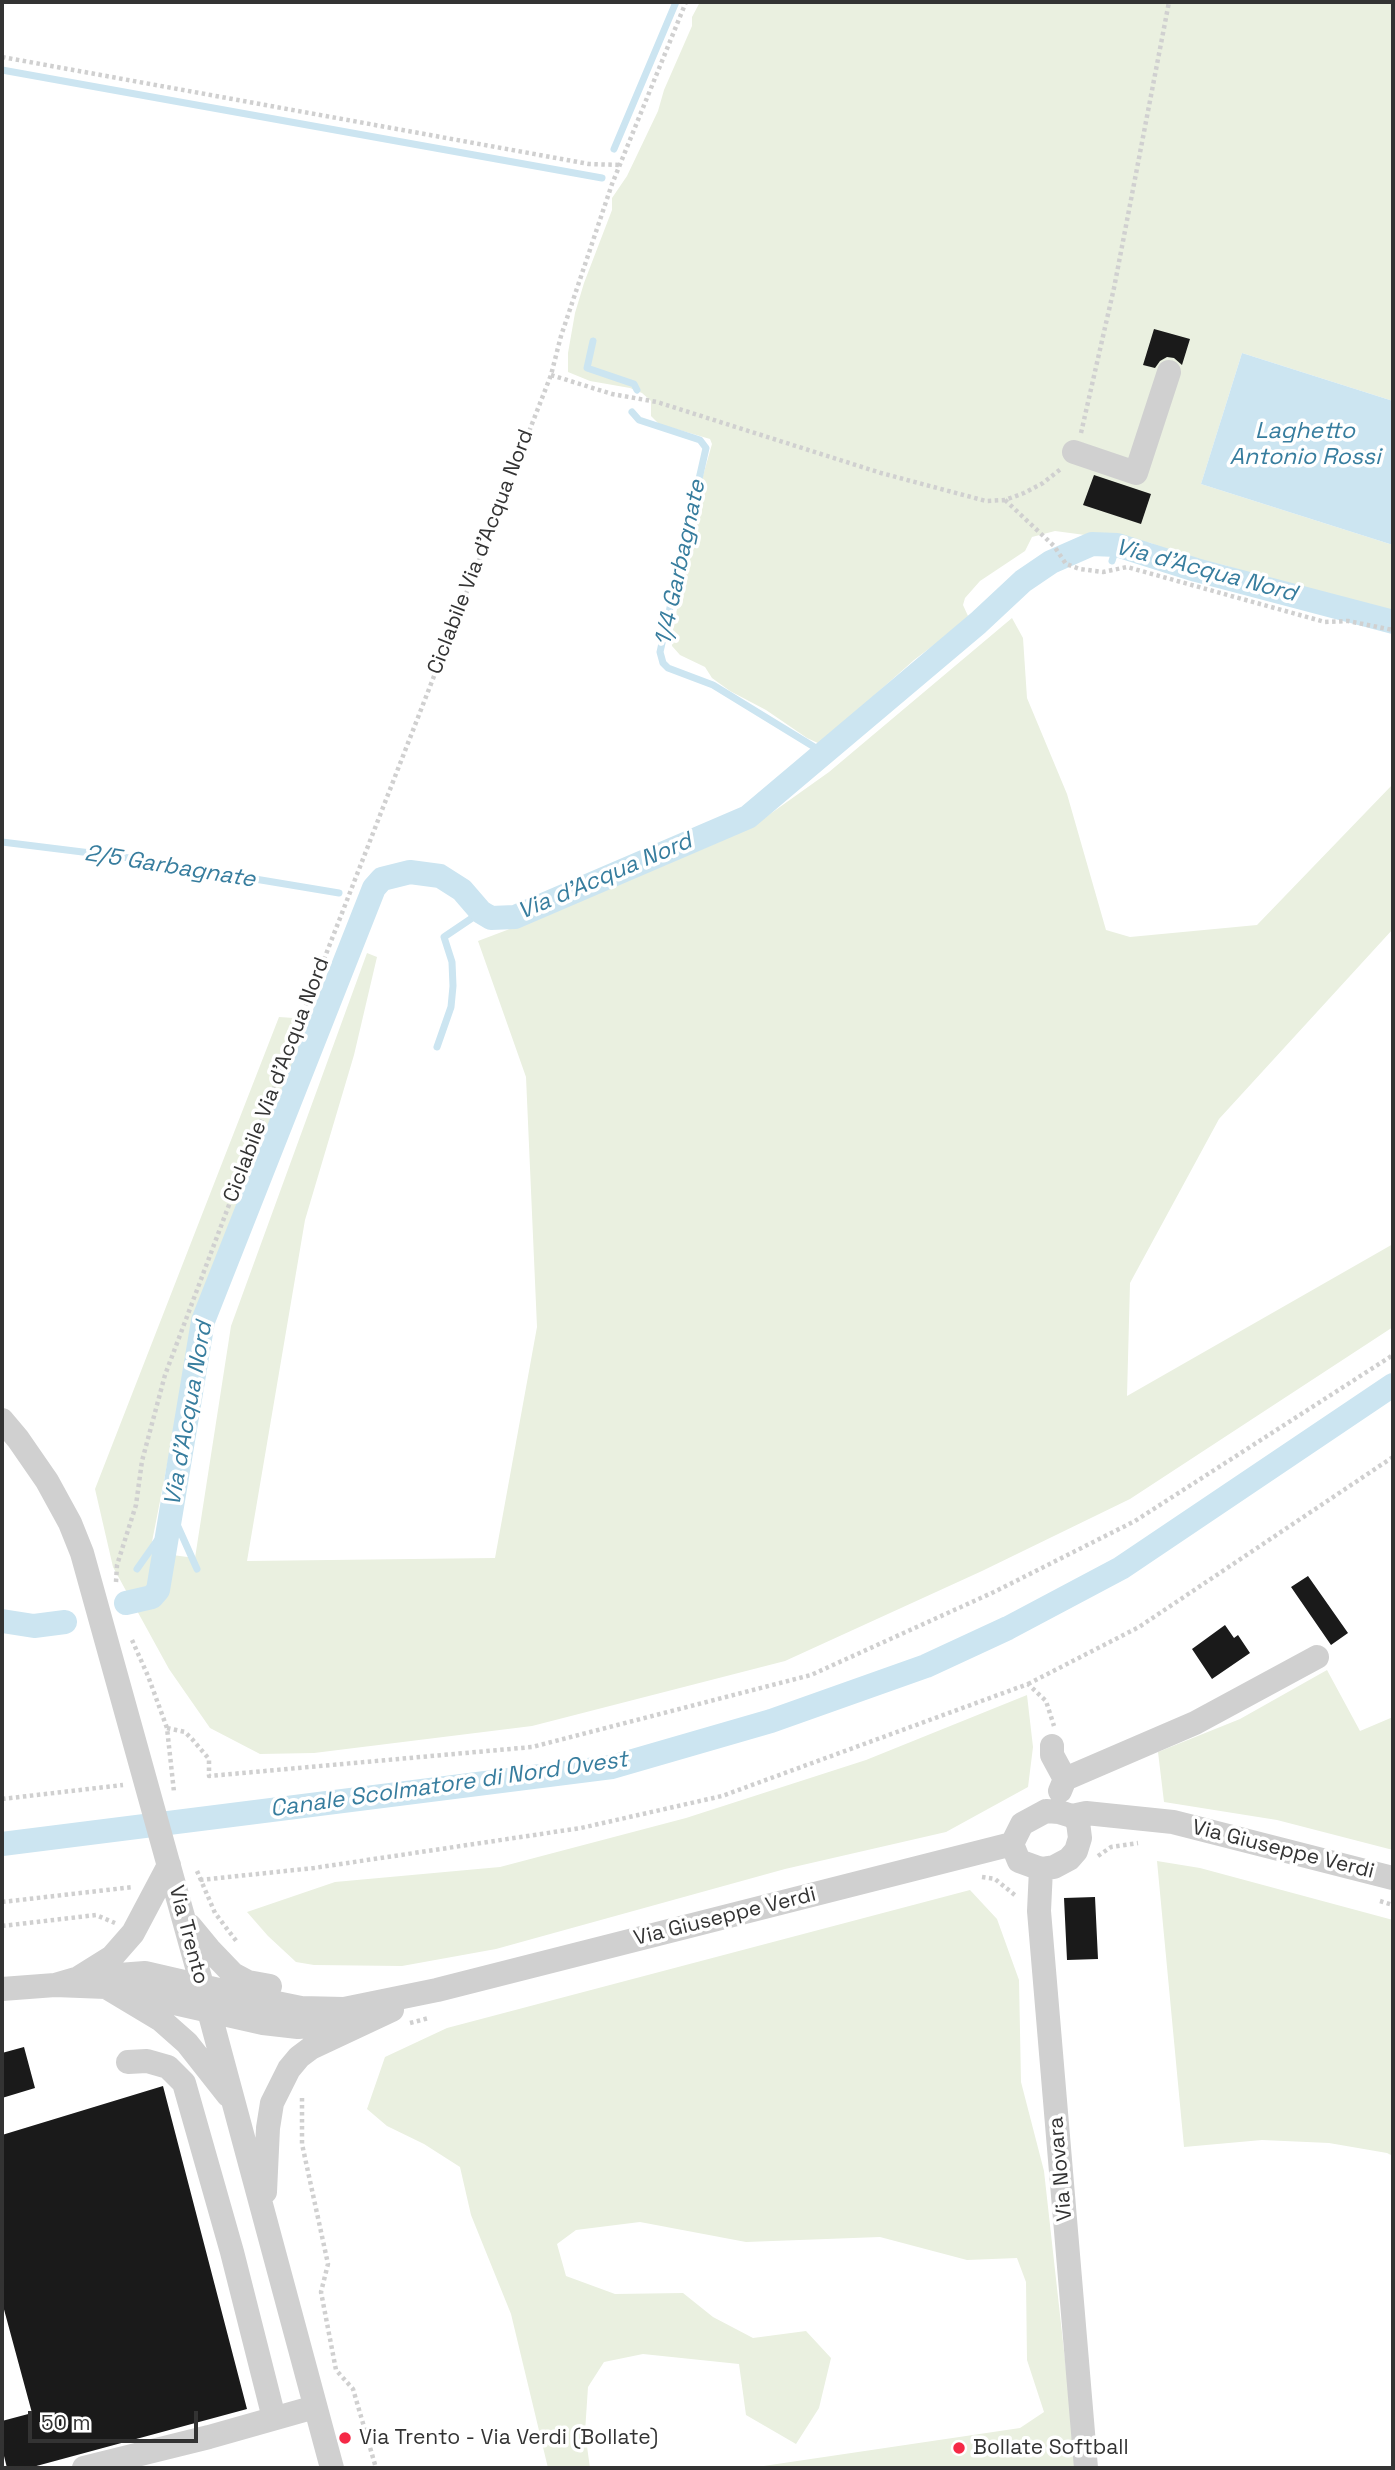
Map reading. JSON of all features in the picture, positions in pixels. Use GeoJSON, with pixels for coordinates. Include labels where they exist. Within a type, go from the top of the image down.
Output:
{"type":"FeatureCollection","features":[{"type":"Feature","properties":{"kind":"street"},"geometry":{"type":"LineString","coordinates":[[1074,452],[1136,473],[1169,372]]}},
{"type":"Feature","properties":{"kind":"street","name":"Via Trento"},"geometry":{"type":"LineString","coordinates":[[2,1420],[18,1438],[47,1481],[70,1523],[82,1553],[158,1795],[169,1865],[332,2468]]}},
{"type":"Feature","properties":{"kind":"street"},"geometry":{"type":"LineString","coordinates":[[1065,1779],[1195,1723],[1317,1657]]}},
{"type":"Feature","properties":{"kind":"street"},"geometry":{"type":"LineString","coordinates":[[1052,1750],[1065,1779],[1074,1831],[1076,1851],[1069,1859],[1054,1867],[1041,1869],[1019,1861],[1012,1843],[1022,1824],[1032,1817],[1074,1831]]}},
{"type":"Feature","properties":{"kind":"street","name":"Via Giuseppe Verdi"},"geometry":{"type":"LineString","coordinates":[[1074,1831],[1086,1813],[1173,1822],[1393,1878]]}},
{"type":"Feature","properties":{"kind":"street","name":"Via Giuseppe Verdi"},"geometry":{"type":"LineString","coordinates":[[79,1978],[145,1973],[301,2007],[344,2009],[437,1990],[1012,1843]]}},
{"type":"Feature","properties":{"kind":"street"},"geometry":{"type":"LineString","coordinates":[[2,1989],[54,1985],[79,1978],[112,1957],[133,1933],[169,1865]]}},
{"type":"Feature","properties":{"kind":"street","name":"Via Novara"},"geometry":{"type":"LineString","coordinates":[[1041,1869],[1039,1911],[1086,2468]]}},
{"type":"Feature","properties":{"kind":"street","name":"Via Giuseppe Verdi"},"geometry":{"type":"LineString","coordinates":[[183,1917],[209,1950],[233,1974],[248,1982],[302,1993],[354,1999],[437,1990]]}},
{"type":"Feature","properties":{"kind":"street","name":"Via Giuseppe Verdi"},"geometry":{"type":"LineString","coordinates":[[54,1985],[106,1987],[263,2023],[298,2027],[367,2020]]}},
{"type":"Feature","properties":{"kind":"street"},"geometry":{"type":"LineString","coordinates":[[106,1987],[161,2020],[187,2043],[233,2101]]}},
{"type":"Feature","properties":{"kind":"street","name":"Via Giuseppe Verdi"},"geometry":{"type":"LineString","coordinates":[[264,2216],[268,2128],[272,2103],[289,2069],[305,2052],[367,2020],[437,1990]]}},
{"type":"Feature","properties":{"kind":"street"},"geometry":{"type":"LineString","coordinates":[[128,2062],[147,2061],[167,2067],[184,2083],[232,2252],[274,2418]]}},
{"type":"Feature","properties":{"kind":"street"},"geometry":{"type":"LineString","coordinates":[[84,2468],[315,2407]]}},
{"type":"Feature","properties":{"kind":"path","name":"Ciclabile Via d’Acqua Nord"},"geometry":{"type":"LineString","coordinates":[[117,1590],[117,1565],[136,1505],[142,1461],[165,1374],[551,374],[561,336],[620,165],[686,2]]}},
{"type":"Feature","properties":{"kind":"path"},"geometry":{"type":"LineString","coordinates":[[551,374],[612,394],[657,402],[881,473],[986,501],[1004,500],[1043,483],[1060,470],[1079,441],[1114,288],[1169,2]]}},
{"type":"Feature","properties":{"kind":"path"},"geometry":{"type":"LineString","coordinates":[[2,57],[589,164],[620,165]]}},
{"type":"Feature","properties":{"kind":"path"},"geometry":{"type":"LineString","coordinates":[[1004,500],[1054,546],[1066,564],[1080,569],[1103,572],[1127,567],[1325,622],[1348,621],[1393,630]]}},
{"type":"Feature","properties":{"kind":"path"},"geometry":{"type":"LineString","coordinates":[[167,1728],[185,1732],[192,1739],[209,1759],[209,1776],[533,1747],[811,1675],[994,1592],[1135,1521],[1393,1355]]}},
{"type":"Feature","properties":{"kind":"path"},"geometry":{"type":"LineString","coordinates":[[201,1880],[314,1868],[582,1828],[722,1796],[1028,1684],[1139,1627],[1393,1457]]}},
{"type":"Feature","properties":{"kind":"path"},"geometry":{"type":"LineString","coordinates":[[2,1799],[158,1795],[167,1728],[127,1630]]}},
{"type":"Feature","properties":{"kind":"path"},"geometry":{"type":"LineString","coordinates":[[1028,1684],[1046,1701],[1061,1744],[1060,1750],[1052,1750]]}},
{"type":"Feature","properties":{"kind":"path"},"geometry":{"type":"LineString","coordinates":[[1074,1831],[1111,1847],[1144,1842]]}},
{"type":"Feature","properties":{"kind":"path"},"geometry":{"type":"LineString","coordinates":[[1111,1839],[1111,1847]]}},
{"type":"Feature","properties":{"kind":"path"},"geometry":{"type":"LineString","coordinates":[[194,1866],[215,1913],[239,1944]]}},
{"type":"Feature","properties":{"kind":"path"},"geometry":{"type":"LineString","coordinates":[[972,1875],[995,1879],[1016,1895],[1022,1913],[1039,1911]]}},
{"type":"Feature","properties":{"kind":"path"},"geometry":{"type":"LineString","coordinates":[[2,1902],[131,1886],[153,1892]]}},
{"type":"Feature","properties":{"kind":"path"},"geometry":{"type":"LineString","coordinates":[[1367,1898],[1393,1905]]}},
{"type":"Feature","properties":{"kind":"path"},"geometry":{"type":"LineString","coordinates":[[399,2025],[436,2016]]}},
{"type":"Feature","properties":{"kind":"path"},"geometry":{"type":"LineString","coordinates":[[302,2093],[302,2144],[328,2264],[321,2292],[336,2370],[353,2389],[376,2468]]}},
{"type":"Feature","properties":{"kind":"green space"},"geometry":{"type":"Polygon","coordinates":[[[700,2],[1393,2],[1393,401],[1242,353],[1201,484],[1393,545],[1393,613],[1335,600],[1224,565],[1178,556],[1151,543],[1098,534],[1055,531],[1032,537],[1025,551],[980,581],[965,598],[963,605],[968,616],[964,622],[914,660],[828,740],[820,744],[730,691],[712,678],[705,667],[680,655],[672,646],[670,629],[683,584],[698,493],[712,444],[710,439],[659,424],[651,416],[651,401],[642,393],[630,388],[590,381],[568,372],[568,353],[575,313],[612,210],[612,198],[627,176],[658,111],[700,2]]]}},
{"type":"Feature","properties":{"kind":"green space"},"geometry":{"type":"Polygon","coordinates":[[[1012,618],[1023,638],[1027,698],[1067,794],[1106,930],[1130,937],[1257,925],[1393,784],[1393,929],[1219,1119],[1130,1283],[1127,1396],[1393,1244],[1393,1327],[1130,1499],[982,1571],[785,1661],[532,1726],[314,1753],[260,1754],[210,1728],[169,1669],[113,1567],[95,1489],[279,1017],[294,1018],[311,1025],[196,1317],[150,1552],[195,1558],[231,1326],[367,953],[377,957],[354,1055],[305,1220],[247,1561],[495,1558],[537,1327],[526,1077],[478,941],[756,824],[829,772],[1012,618]]]}},
{"type":"Feature","properties":{"kind":"green space"},"geometry":{"type":"Polygon","coordinates":[[[1327,1670],[1360,1731],[1393,1717],[1393,1850],[1277,1820],[1164,1802],[1158,1752],[1240,1719],[1327,1670]]]}},
{"type":"Feature","properties":{"kind":"green space"},"geometry":{"type":"Polygon","coordinates":[[[1027,1695],[1033,1747],[1028,1787],[946,1832],[785,1869],[496,1949],[402,1966],[314,1965],[296,1962],[247,1912],[335,1882],[500,1867],[686,1818],[866,1760],[1027,1695]]]}},
{"type":"Feature","properties":{"kind":"green space"},"geometry":{"type":"Polygon","coordinates":[[[1157,1861],[1200,1868],[1393,1920],[1393,2156],[1329,2143],[1262,2140],[1184,2147],[1157,1861]]]}},
{"type":"Feature","properties":{"kind":"green space"},"geometry":{"type":"Polygon","coordinates":[[[970,1890],[997,1919],[1019,1980],[1021,2082],[1044,2171],[1077,2468],[750,2468],[1020,2428],[1044,2412],[1027,2360],[1026,2282],[1017,2258],[967,2260],[880,2237],[746,2242],[640,2222],[576,2230],[557,2244],[566,2276],[615,2294],[683,2293],[713,2317],[753,2338],[806,2331],[831,2358],[819,2408],[796,2444],[746,2415],[739,2364],[643,2354],[604,2362],[588,2387],[585,2432],[590,2468],[548,2468],[511,2314],[471,2215],[460,2167],[424,2144],[387,2126],[367,2109],[385,2057],[447,2028],[970,1890]]]}},
{"type":"Feature","properties":{"kind":"water","name":"Laghetto Antonio Rossi"},"geometry":{"type":"Polygon","coordinates":[[[1242,353],[1393,401],[1393,545],[1201,484],[1242,353]]]}},
{"type":"Feature","properties":{"kind":"building"},"geometry":{"type":"Polygon","coordinates":[[[1154,329],[1190,339],[1182,365],[1174,358],[1167,357],[1155,368],[1143,365],[1154,329]]]}},
{"type":"Feature","properties":{"kind":"building"},"geometry":{"type":"Polygon","coordinates":[[[1094,475],[1151,494],[1141,524],[1083,505],[1094,475]]]}},
{"type":"Feature","properties":{"kind":"building"},"geometry":{"type":"Polygon","coordinates":[[[1308,1576],[1348,1633],[1331,1645],[1291,1587],[1308,1576]]]}},
{"type":"Feature","properties":{"kind":"building"},"geometry":{"type":"Polygon","coordinates":[[[1225,1625],[1234,1638],[1238,1635],[1250,1653],[1212,1679],[1192,1649],[1225,1625]]]}},
{"type":"Feature","properties":{"kind":"building"},"geometry":{"type":"Polygon","coordinates":[[[1095,1897],[1098,1959],[1067,1960],[1064,1898],[1095,1897]]]}},
{"type":"Feature","properties":{"kind":"building"},"geometry":{"type":"Polygon","coordinates":[[[24,2047],[35,2088],[2,2098],[2,2053],[24,2047]]]}},
{"type":"Feature","properties":{"kind":"building"},"geometry":{"type":"Polygon","coordinates":[[[163,2086],[247,2409],[29,2468],[7,2468],[2,2448],[2,2421],[32,2413],[2,2302],[2,2135],[163,2086]]]}},
{"type":"Feature","properties":{"kind":"waterway"},"geometry":{"type":"LineString","coordinates":[[614,149],[676,2]]}},
{"type":"Feature","properties":{"kind":"waterway"},"geometry":{"type":"LineString","coordinates":[[2,70],[602,178]]}},
{"type":"Feature","properties":{"kind":"waterway","name":"1/4 Garbagnate"},"geometry":{"type":"LineString","coordinates":[[593,341],[587,368],[634,384],[637,390]]}},
{"type":"Feature","properties":{"kind":"waterway","name":"1/4 Garbagnate"},"geometry":{"type":"LineString","coordinates":[[632,412],[639,420],[700,440],[706,448],[660,652],[663,663],[668,668],[713,685],[824,753]]}},
{"type":"Feature","properties":{"kind":"waterway","name":"Via d'Acqua Nord"},"geometry":{"type":"LineString","coordinates":[[126,1603],[152,1597],[158,1590],[203,1321],[374,888],[382,879],[410,872],[440,876],[462,890],[481,912],[491,918],[515,917],[748,817],[978,623],[1023,581],[1051,562],[1092,544],[1117,545],[1196,570],[1393,622]]}},
{"type":"Feature","properties":{"kind":"waterway"},"geometry":{"type":"LineString","coordinates":[[1112,561],[1117,545]]}},
{"type":"Feature","properties":{"kind":"waterway","name":"2/5 Garbagnate"},"geometry":{"type":"LineString","coordinates":[[2,842],[123,857],[339,893]]}},
{"type":"Feature","properties":{"kind":"waterway","name":"2/5 Garbagnate"},"geometry":{"type":"LineString","coordinates":[[363,899],[369,901]]}},
{"type":"Feature","properties":{"kind":"waterway"},"geometry":{"type":"LineString","coordinates":[[437,1047],[451,1007],[453,986],[452,962],[444,937],[481,912]]}},
{"type":"Feature","properties":{"kind":"waterway","name":"Canale Scolmatore di Nord Ovest"},"geometry":{"type":"LineString","coordinates":[[2,1844],[612,1767],[771,1721],[926,1666],[1008,1628],[1121,1568],[1393,1385]]}},
{"type":"Feature","properties":{"kind":"waterway"},"geometry":{"type":"LineString","coordinates":[[171,1511],[197,1569]]}},
{"type":"Feature","properties":{"kind":"waterway"},"geometry":{"type":"LineString","coordinates":[[137,1569],[168,1525]]}},
{"type":"Feature","properties":{"kind":"waterway","name":"Via d'Acqua Nord"},"geometry":{"type":"LineString","coordinates":[[2,1621],[34,1626],[65,1622]]}},
{"type":"Feature","properties":{"kind":"place","name":"Via Trento - Via Verdi (Bollate)"},"geometry":{"type":"Point","coordinates":[345,2438]}},
{"type":"Feature","properties":{"kind":"place","name":"Bollate Softball"},"geometry":{"type":"Point","coordinates":[959,2448]}}]}
